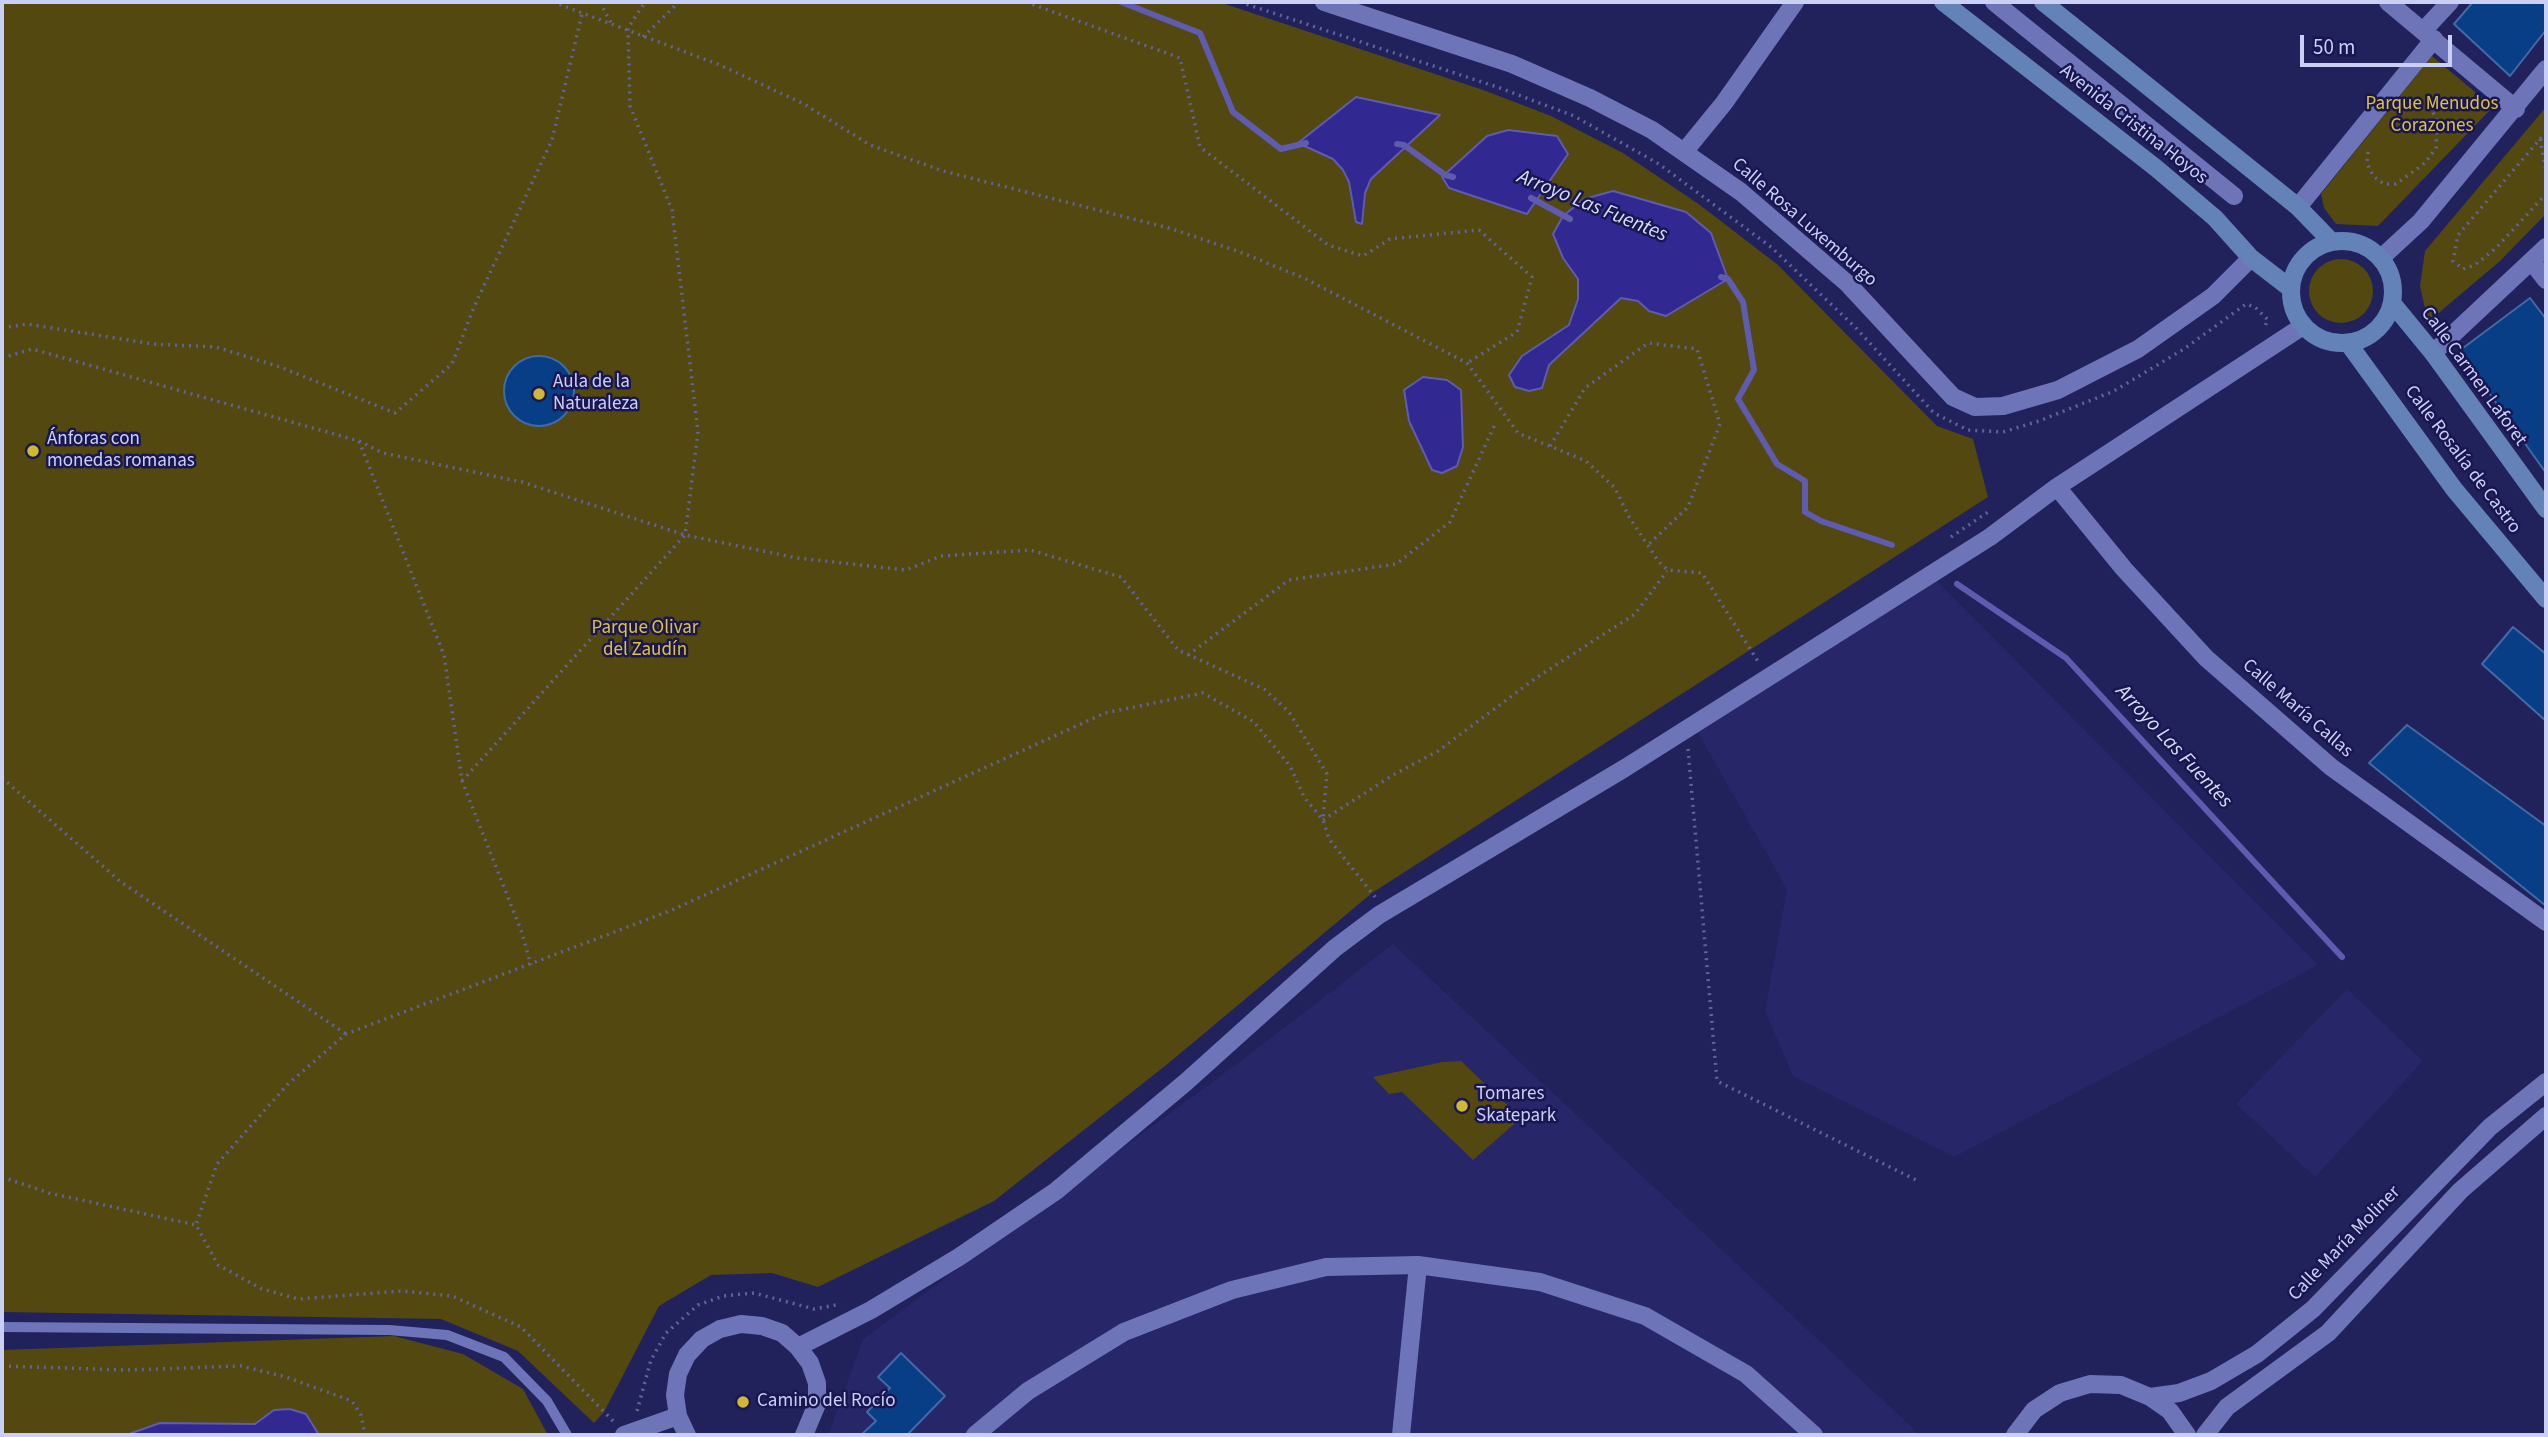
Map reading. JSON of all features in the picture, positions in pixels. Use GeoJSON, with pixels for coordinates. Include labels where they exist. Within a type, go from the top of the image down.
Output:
{"type":"FeatureCollection","features":[{"type":"Feature","properties":{"kind":"street","name":"Calle Rosa Luxemburgo"},"geometry":{"type":"LineString","coordinates":[[1324,2],[1512,64],[1590,98],[1653,130],[1741,192],[1848,284],[1943,388],[1953,397],[1975,407],[2003,406],[2058,390],[2138,349],[2213,296],[2251,258]]}},
{"type":"Feature","properties":{"kind":"street"},"geometry":{"type":"LineString","coordinates":[[1684,152],[1724,103],[1795,2]]}},
{"type":"Feature","properties":{"kind":"street","name":"Avenida Cristina Hoyos"},"geometry":{"type":"LineString","coordinates":[[1943,2],[2156,168],[2215,218],[2251,258],[2290,288]]}},
{"type":"Feature","properties":{"kind":"street"},"geometry":{"type":"LineString","coordinates":[[1994,2],[2234,196]]}},
{"type":"Feature","properties":{"kind":"street","name":"Avenida Cristina Hoyos"},"geometry":{"type":"LineString","coordinates":[[2043,2],[2298,207],[2331,241]]}},
{"type":"Feature","properties":{"kind":"street"},"geometry":{"type":"LineString","coordinates":[[2388,2],[2516,109]]}},
{"type":"Feature","properties":{"kind":"street"},"geometry":{"type":"LineString","coordinates":[[2298,207],[2370,118],[2450,2]]}},
{"type":"Feature","properties":{"kind":"street"},"geometry":{"type":"LineString","coordinates":[[2381,258],[2421,220],[2516,109],[2546,69]]}},
{"type":"Feature","properties":{"kind":"street"},"geometry":{"type":"LineString","coordinates":[[2331,241],[2363,245],[2381,258],[2392,282],[2392,303],[2385,320],[2373,333],[2348,343],[2330,342],[2313,335],[2303,326],[2295,313],[2290,288],[2297,266],[2312,250],[2331,241]]}},
{"type":"Feature","properties":{"kind":"street"},"geometry":{"type":"LineString","coordinates":[[2433,353],[2546,247]]}},
{"type":"Feature","properties":{"kind":"street"},"geometry":{"type":"LineString","coordinates":[[2532,262],[2546,280]]}},
{"type":"Feature","properties":{"kind":"street","name":"Calle Carmen Laforet"},"geometry":{"type":"LineString","coordinates":[[2392,303],[2433,353],[2546,509]]}},
{"type":"Feature","properties":{"kind":"street"},"geometry":{"type":"LineString","coordinates":[[799,1347],[871,1310],[959,1257],[1056,1191],[1186,1082],[1335,948],[1379,915],[1625,768],[1990,537],[2057,487],[2303,326]]}},
{"type":"Feature","properties":{"kind":"street","name":"Calle Rosalía de Castro"},"geometry":{"type":"LineString","coordinates":[[2348,343],[2454,489],[2546,599]]}},
{"type":"Feature","properties":{"kind":"street","name":"Calle María Callas"},"geometry":{"type":"LineString","coordinates":[[2057,487],[2124,569],[2206,658],[2330,767],[2546,922]]}},
{"type":"Feature","properties":{"kind":"street","name":"Calle María Moliner"},"geometry":{"type":"LineString","coordinates":[[2150,1397],[2179,1393],[2211,1381],[2257,1354],[2313,1309],[2490,1127],[2546,1082]]}},
{"type":"Feature","properties":{"kind":"street"},"geometry":{"type":"LineString","coordinates":[[2205,1435],[2227,1407],[2328,1333],[2460,1191],[2546,1116]]}},
{"type":"Feature","properties":{"kind":"street"},"geometry":{"type":"LineString","coordinates":[[1401,1435],[1418,1265]]}},
{"type":"Feature","properties":{"kind":"street"},"geometry":{"type":"LineString","coordinates":[[975,1435],[1028,1391],[1136,1327],[1232,1290],[1326,1267],[1418,1265],[1541,1282],[1645,1316],[1746,1374],[1814,1435]]}},
{"type":"Feature","properties":{"kind":"street"},"geometry":{"type":"LineString","coordinates":[[687,1435],[678,1416],[675,1395],[678,1374],[687,1355],[711,1334],[741,1324],[762,1326],[782,1333],[799,1347],[810,1363],[817,1383],[817,1404],[804,1435]]}},
{"type":"Feature","properties":{"kind":"street"},"geometry":{"type":"LineString","coordinates":[[2015,1435],[2034,1410],[2060,1392],[2090,1384],[2121,1385],[2150,1397],[2170,1411],[2187,1435]]}},
{"type":"Feature","properties":{"kind":"street"},"geometry":{"type":"LineString","coordinates":[[624,1435],[678,1416]]}},
{"type":"Feature","properties":{"kind":"lane"},"geometry":{"type":"LineString","coordinates":[[2,1327],[389,1330],[447,1335],[504,1357],[547,1401],[567,1435]]}},
{"type":"Feature","properties":{"kind":"path"},"geometry":{"type":"LineString","coordinates":[[553,2],[628,29],[642,38],[720,65],[804,104],[882,150],[943,172],[1169,228],[1240,252],[1306,279],[1467,363],[1518,433],[1586,461],[1615,488],[1648,545],[1668,570],[1702,573],[1768,677]]}},
{"type":"Feature","properties":{"kind":"path"},"geometry":{"type":"LineString","coordinates":[[600,2],[611,23]]}},
{"type":"Feature","properties":{"kind":"path"},"geometry":{"type":"LineString","coordinates":[[462,781],[685,535],[698,432],[672,210],[630,106],[628,29],[645,2]]}},
{"type":"Feature","properties":{"kind":"path"},"geometry":{"type":"LineString","coordinates":[[642,38],[679,2]]}},
{"type":"Feature","properties":{"kind":"path"},"geometry":{"type":"LineString","coordinates":[[1026,2],[1180,58],[1200,147],[1328,245],[1363,256],[1390,239],[1479,230],[1532,277],[1517,332],[1467,363]]}},
{"type":"Feature","properties":{"kind":"path"},"geometry":{"type":"LineString","coordinates":[[2,328],[27,324],[153,344],[216,347],[280,367],[395,413],[452,364],[474,307],[552,140],[582,14]]}},
{"type":"Feature","properties":{"kind":"path"},"geometry":{"type":"LineString","coordinates":[[2370,118],[2385,129],[2399,114],[2414,107],[2430,109],[2437,118],[2436,148],[2426,163],[2396,184],[2384,184],[2373,176],[2367,163],[2368,150],[2372,144]]}},
{"type":"Feature","properties":{"kind":"path"},"geometry":{"type":"LineString","coordinates":[[2546,132],[2458,235],[2453,261],[2463,269],[2475,265],[2496,248],[2546,194]]}},
{"type":"Feature","properties":{"kind":"path"},"geometry":{"type":"LineString","coordinates":[[2540,139],[2546,171]]}},
{"type":"Feature","properties":{"kind":"path"},"geometry":{"type":"LineString","coordinates":[[1549,447],[1585,388],[1648,343],[1697,349],[1720,424],[1688,507],[1648,545]]}},
{"type":"Feature","properties":{"kind":"path"},"geometry":{"type":"LineString","coordinates":[[2,358],[32,349],[359,441],[383,453],[522,482],[685,535],[797,558],[906,570],[941,555],[1030,550],[1121,577],[1178,650],[1264,689],[1289,712],[1327,774],[1323,820]]}},
{"type":"Feature","properties":{"kind":"path"},"geometry":{"type":"LineString","coordinates":[[1188,655],[1289,580],[1396,564],[1450,522],[1496,422]]}},
{"type":"Feature","properties":{"kind":"path"},"geometry":{"type":"LineString","coordinates":[[359,441],[444,655],[462,781],[521,930],[531,965]]}},
{"type":"Feature","properties":{"kind":"path"},"geometry":{"type":"LineString","coordinates":[[1323,820],[1393,775],[1438,751],[1536,678],[1635,614],[1668,570]]}},
{"type":"Feature","properties":{"kind":"path"},"geometry":{"type":"LineString","coordinates":[[218,1265],[196,1225],[217,1164],[288,1084],[346,1034],[672,911],[1105,713],[1203,694],[1254,722],[1290,766],[1304,797],[1323,820],[1329,839],[1376,899]]}},
{"type":"Feature","properties":{"kind":"path"},"geometry":{"type":"LineString","coordinates":[[1686,729],[1717,1081],[1918,1181]]}},
{"type":"Feature","properties":{"kind":"path"},"geometry":{"type":"LineString","coordinates":[[2,778],[121,882],[346,1034]]}},
{"type":"Feature","properties":{"kind":"path"},"geometry":{"type":"LineString","coordinates":[[2,1177],[49,1193],[196,1225]]}},
{"type":"Feature","properties":{"kind":"path"},"geometry":{"type":"LineString","coordinates":[[2,1366],[51,1365],[125,1370],[241,1366],[286,1377],[352,1401],[361,1415],[365,1435]]}},
{"type":"Feature","properties":{"kind":"shaded area"},"geometry":{"type":"Polygon","coordinates":[[[1930,574],[2318,965],[1954,1157],[1793,1076],[1765,1011],[1787,889],[1693,724],[1930,574]]]}},
{"type":"Feature","properties":{"kind":"shaded area"},"geometry":{"type":"Polygon","coordinates":[[[1393,944],[1913,1428],[1917,1435],[828,1435],[863,1339],[1237,1064],[1393,944]]]}},
{"type":"Feature","properties":{"kind":"shaded area"},"geometry":{"type":"Polygon","coordinates":[[[2347,989],[2423,1061],[2315,1177],[2236,1104],[2347,989]]]}},
{"type":"Feature","properties":{"kind":"green space","name":"Parque Olivar del Zaudín"},"geometry":{"type":"Polygon","coordinates":[[[2,2],[1219,2],[1486,91],[1551,116],[1623,153],[1700,205],[1778,265],[1937,426],[1973,439],[1988,497],[1372,893],[1170,1062],[994,1201],[818,1287],[772,1273],[711,1275],[659,1306],[604,1412],[594,1423],[518,1351],[441,1319],[2,1312],[2,2]]]}},
{"type":"Feature","properties":{"kind":"green space","name":"Parque Menudos Corazones"},"geometry":{"type":"Polygon","coordinates":[[[2432,56],[2493,107],[2378,226],[2336,224],[2324,208],[2321,194],[2432,56]]]}},
{"type":"Feature","properties":{"kind":"green space"},"geometry":{"type":"Polygon","coordinates":[[[2546,107],[2546,214],[2500,261],[2428,322],[2420,286],[2425,251],[2546,107]]]}},
{"type":"Feature","properties":{"kind":"green space"},"geometry":{"type":"Polygon","coordinates":[[[2335,259],[2347,259],[2364,268],[2371,279],[2371,303],[2364,314],[2347,323],[2335,323],[2323,318],[2314,309],[2309,297],[2309,285],[2314,273],[2323,264],[2335,259]]]}},
{"type":"Feature","properties":{"kind":"green space","name":"Tomares Skatepark"},"geometry":{"type":"Polygon","coordinates":[[[1461,1061],[1521,1118],[1473,1160],[1402,1092],[1389,1094],[1373,1077],[1442,1062],[1461,1061]]]}},
{"type":"Feature","properties":{"kind":"green space"},"geometry":{"type":"Polygon","coordinates":[[[394,1336],[463,1354],[523,1389],[548,1435],[2,1435],[2,1350],[394,1336]]]}},
{"type":"Feature","properties":{"kind":"water"},"geometry":{"type":"Polygon","coordinates":[[[1356,97],[1440,115],[1371,179],[1365,193],[1362,224],[1356,222],[1349,182],[1343,170],[1333,159],[1298,143],[1356,97]]]}},
{"type":"Feature","properties":{"kind":"water"},"geometry":{"type":"Polygon","coordinates":[[[1508,130],[1557,136],[1568,154],[1527,214],[1449,188],[1442,177],[1487,136],[1508,130]]]}},
{"type":"Feature","properties":{"kind":"water"},"geometry":{"type":"Polygon","coordinates":[[[1613,191],[1686,212],[1711,233],[1728,279],[1666,316],[1649,311],[1638,301],[1621,298],[1549,365],[1542,388],[1529,391],[1515,387],[1509,375],[1522,356],[1569,325],[1578,299],[1578,279],[1563,258],[1553,234],[1563,216],[1584,199],[1613,191]]]}},
{"type":"Feature","properties":{"kind":"water"},"geometry":{"type":"Polygon","coordinates":[[[1423,377],[1447,380],[1461,390],[1463,447],[1457,466],[1442,473],[1432,470],[1409,421],[1404,390],[1423,377]]]}},
{"type":"Feature","properties":{"kind":"water"},"geometry":{"type":"Polygon","coordinates":[[[290,1409],[306,1414],[319,1435],[126,1435],[160,1423],[255,1424],[274,1410],[290,1409]]]}},
{"type":"Feature","properties":{"kind":"building"},"geometry":{"type":"Polygon","coordinates":[[[2473,2],[2546,2],[2546,30],[2510,76],[2454,24],[2473,2]]]}},
{"type":"Feature","properties":{"kind":"building"},"geometry":{"type":"Polygon","coordinates":[[[2530,298],[2546,319],[2546,473],[2459,351],[2530,298]]]}},
{"type":"Feature","properties":{"kind":"building","name":"Aula de la Naturaleza"},"geometry":{"type":"Polygon","coordinates":[[[539,356],[558,362],[568,372],[574,391],[568,410],[558,420],[539,426],[520,420],[510,410],[504,391],[510,372],[520,362],[539,356]]]}},
{"type":"Feature","properties":{"kind":"building"},"geometry":{"type":"Polygon","coordinates":[[[2513,627],[2546,654],[2546,721],[2482,664],[2513,627]]]}},
{"type":"Feature","properties":{"kind":"building"},"geometry":{"type":"Polygon","coordinates":[[[2407,725],[2546,826],[2546,906],[2369,763],[2407,725]]]}},
{"type":"Feature","properties":{"kind":"building"},"geometry":{"type":"Polygon","coordinates":[[[901,1353],[945,1396],[907,1435],[861,1435],[876,1421],[867,1412],[890,1388],[878,1377],[901,1353]]]}},
{"type":"Feature","properties":{"kind":"waterway","name":"Arroyo Las Fuentes"},"geometry":{"type":"LineString","coordinates":[[1121,2],[1200,33],[1233,112],[1281,149],[1306,143]]}},
{"type":"Feature","properties":{"kind":"waterway","name":"Arroyo Las Fuentes"},"geometry":{"type":"LineString","coordinates":[[1397,144],[1404,145],[1445,175],[1453,177]]}},
{"type":"Feature","properties":{"kind":"waterway","name":"Arroyo Las Fuentes"},"geometry":{"type":"LineString","coordinates":[[1531,198],[1570,219]]}},
{"type":"Feature","properties":{"kind":"waterway","name":"Arroyo Las Fuentes"},"geometry":{"type":"LineString","coordinates":[[1721,277],[1728,279],[1743,302],[1754,370],[1738,399],[1777,464],[1805,481],[1805,512],[1821,521],[1892,545]]}},
{"type":"Feature","properties":{"kind":"waterway","name":"Arroyo Las Fuentes"},"geometry":{"type":"LineString","coordinates":[[1957,584],[2066,658],[2342,957]]}},
{"type":"Feature","properties":{"kind":"place","name":"Aula de la Naturaleza"},"geometry":{"type":"Point","coordinates":[539,394]}},
{"type":"Feature","properties":{"kind":"place","name":"Ánforas con monedas romanas"},"geometry":{"type":"Point","coordinates":[33,451]}},
{"type":"Feature","properties":{"kind":"place","name":"Tomares Skatepark"},"geometry":{"type":"Point","coordinates":[1462,1106]}},
{"type":"Feature","properties":{"kind":"place","name":"Camino del Rocío"},"geometry":{"type":"Point","coordinates":[743,1402]}}]}
